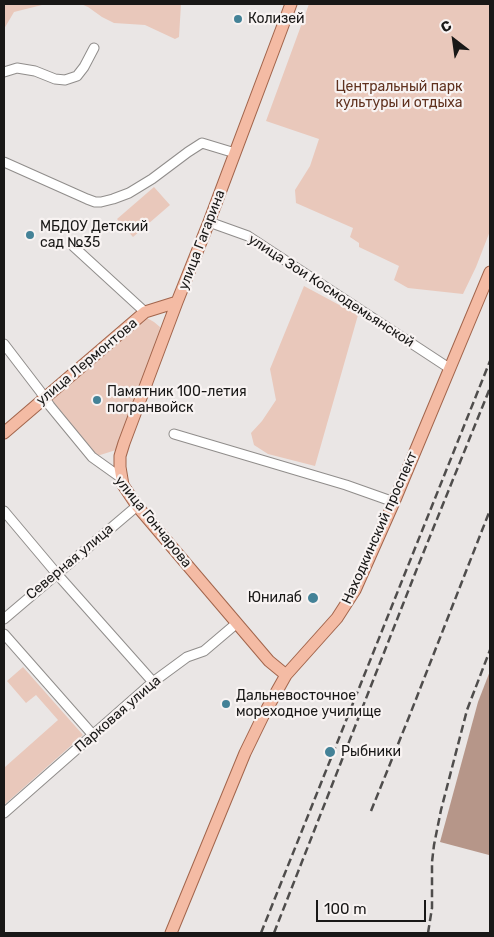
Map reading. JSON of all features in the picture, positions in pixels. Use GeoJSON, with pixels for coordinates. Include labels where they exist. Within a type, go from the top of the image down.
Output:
{"type":"FeatureCollection","features":[{"type":"Feature","properties":{"kind":"main road","name":"улица Гагарина"},"geometry":{"type":"LineString","coordinates":[[120,477],[120,456],[124,443],[291,4]]}},
{"type":"Feature","properties":{"kind":"main road","name":"Находкинский проспект"},"geometry":{"type":"LineString","coordinates":[[171,933],[245,753],[263,716],[286,675],[324,634],[347,604],[355,590],[394,502],[490,272]]}},
{"type":"Feature","properties":{"kind":"main road","name":"улица Лермонтова"},"geometry":{"type":"LineString","coordinates":[[4,433],[145,312],[177,302]]}},
{"type":"Feature","properties":{"kind":"main road","name":"улица Гончарова"},"geometry":{"type":"LineString","coordinates":[[120,477],[128,494],[137,506],[269,661],[286,675]]}},
{"type":"Feature","properties":{"kind":"street"},"geometry":{"type":"LineString","coordinates":[[4,72],[17,68],[65,80],[77,76],[84,68],[94,48]]}},
{"type":"Feature","properties":{"kind":"street"},"geometry":{"type":"LineString","coordinates":[[4,162],[95,202],[113,199],[129,193],[202,143],[235,153]]}},
{"type":"Feature","properties":{"kind":"street","name":"улица Зои Космодемьянской"},"geometry":{"type":"LineString","coordinates":[[209,222],[248,236],[450,368]]}},
{"type":"Feature","properties":{"kind":"street"},"geometry":{"type":"LineString","coordinates":[[72,246],[145,312]]}},
{"type":"Feature","properties":{"kind":"street","name":"улица Гончарова"},"geometry":{"type":"LineString","coordinates":[[4,344],[44,399],[92,456],[120,477]]}},
{"type":"Feature","properties":{"kind":"street"},"geometry":{"type":"LineString","coordinates":[[174,434],[394,502]]}},
{"type":"Feature","properties":{"kind":"street","name":"Северная улица"},"geometry":{"type":"LineString","coordinates":[[4,618],[137,506]]}},
{"type":"Feature","properties":{"kind":"street"},"geometry":{"type":"LineString","coordinates":[[4,511],[57,574],[154,682]]}},
{"type":"Feature","properties":{"kind":"street","name":"Парковая улица"},"geometry":{"type":"LineString","coordinates":[[4,813],[154,682],[187,656],[204,651],[237,623]]}},
{"type":"Feature","properties":{"kind":"street"},"geometry":{"type":"LineString","coordinates":[[4,634],[93,735]]}},
{"type":"Feature","properties":{"kind":"green space"},"geometry":{"type":"Polygon","coordinates":[[[4,4],[46,4],[14,12],[4,29],[4,4]]]}},
{"type":"Feature","properties":{"kind":"green space"},"geometry":{"type":"Polygon","coordinates":[[[81,4],[181,4],[179,37],[175,39],[145,25],[114,23],[81,4]]]}},
{"type":"Feature","properties":{"kind":"green space","name":"Центральный парк культуры и отдыха"},"geometry":{"type":"Polygon","coordinates":[[[309,4],[490,4],[490,231],[463,294],[408,288],[394,280],[399,266],[359,247],[359,243],[350,237],[353,228],[296,203],[295,190],[310,166],[319,139],[266,121],[309,4]]]}},
{"type":"Feature","properties":{"kind":"green space"},"geometry":{"type":"Polygon","coordinates":[[[154,187],[170,205],[133,237],[117,219],[154,187]]]}},
{"type":"Feature","properties":{"kind":"green space"},"geometry":{"type":"Polygon","coordinates":[[[304,286],[358,315],[315,466],[268,454],[254,445],[251,433],[262,421],[276,400],[270,369],[304,286]]]}},
{"type":"Feature","properties":{"kind":"green space"},"geometry":{"type":"Polygon","coordinates":[[[147,318],[160,327],[159,336],[116,450],[97,456],[70,425],[52,400],[147,318]]]}},
{"type":"Feature","properties":{"kind":"green space"},"geometry":{"type":"Polygon","coordinates":[[[23,667],[83,735],[4,805],[4,766],[58,720],[36,695],[26,703],[7,681],[23,667]]]}},
{"type":"Feature","properties":{"kind":"shaded area"},"geometry":{"type":"Polygon","coordinates":[[[490,671],[489,855],[440,842],[478,702],[490,671]]]}},
{"type":"Feature","properties":{"kind":"railway"},"geometry":{"type":"LineString","coordinates":[[261,933],[490,361]]}},
{"type":"Feature","properties":{"kind":"railway"},"geometry":{"type":"LineString","coordinates":[[274,933],[490,388]]}},
{"type":"Feature","properties":{"kind":"railway"},"geometry":{"type":"LineString","coordinates":[[371,811],[490,510]]}},
{"type":"Feature","properties":{"kind":"railway"},"geometry":{"type":"LineString","coordinates":[[428,933],[432,908],[432,862],[441,810],[467,710],[490,650]]}},
{"type":"Feature","properties":{"kind":"place","name":"Колизей"},"geometry":{"type":"Point","coordinates":[238,19]}},
{"type":"Feature","properties":{"kind":"place","name":"МБДОУ Детский сад №35"},"geometry":{"type":"Point","coordinates":[30,235]}},
{"type":"Feature","properties":{"kind":"place","name":"Памятник 100-летия погранвойск"},"geometry":{"type":"Point","coordinates":[97,400]}},
{"type":"Feature","properties":{"kind":"place","name":"Юнилаб"},"geometry":{"type":"Point","coordinates":[313,598]}},
{"type":"Feature","properties":{"kind":"place","name":"Дальневосточное мореходное училище"},"geometry":{"type":"Point","coordinates":[226,704]}},
{"type":"Feature","properties":{"kind":"place","name":"Рыбники"},"geometry":{"type":"Point","coordinates":[330,752]}}]}
